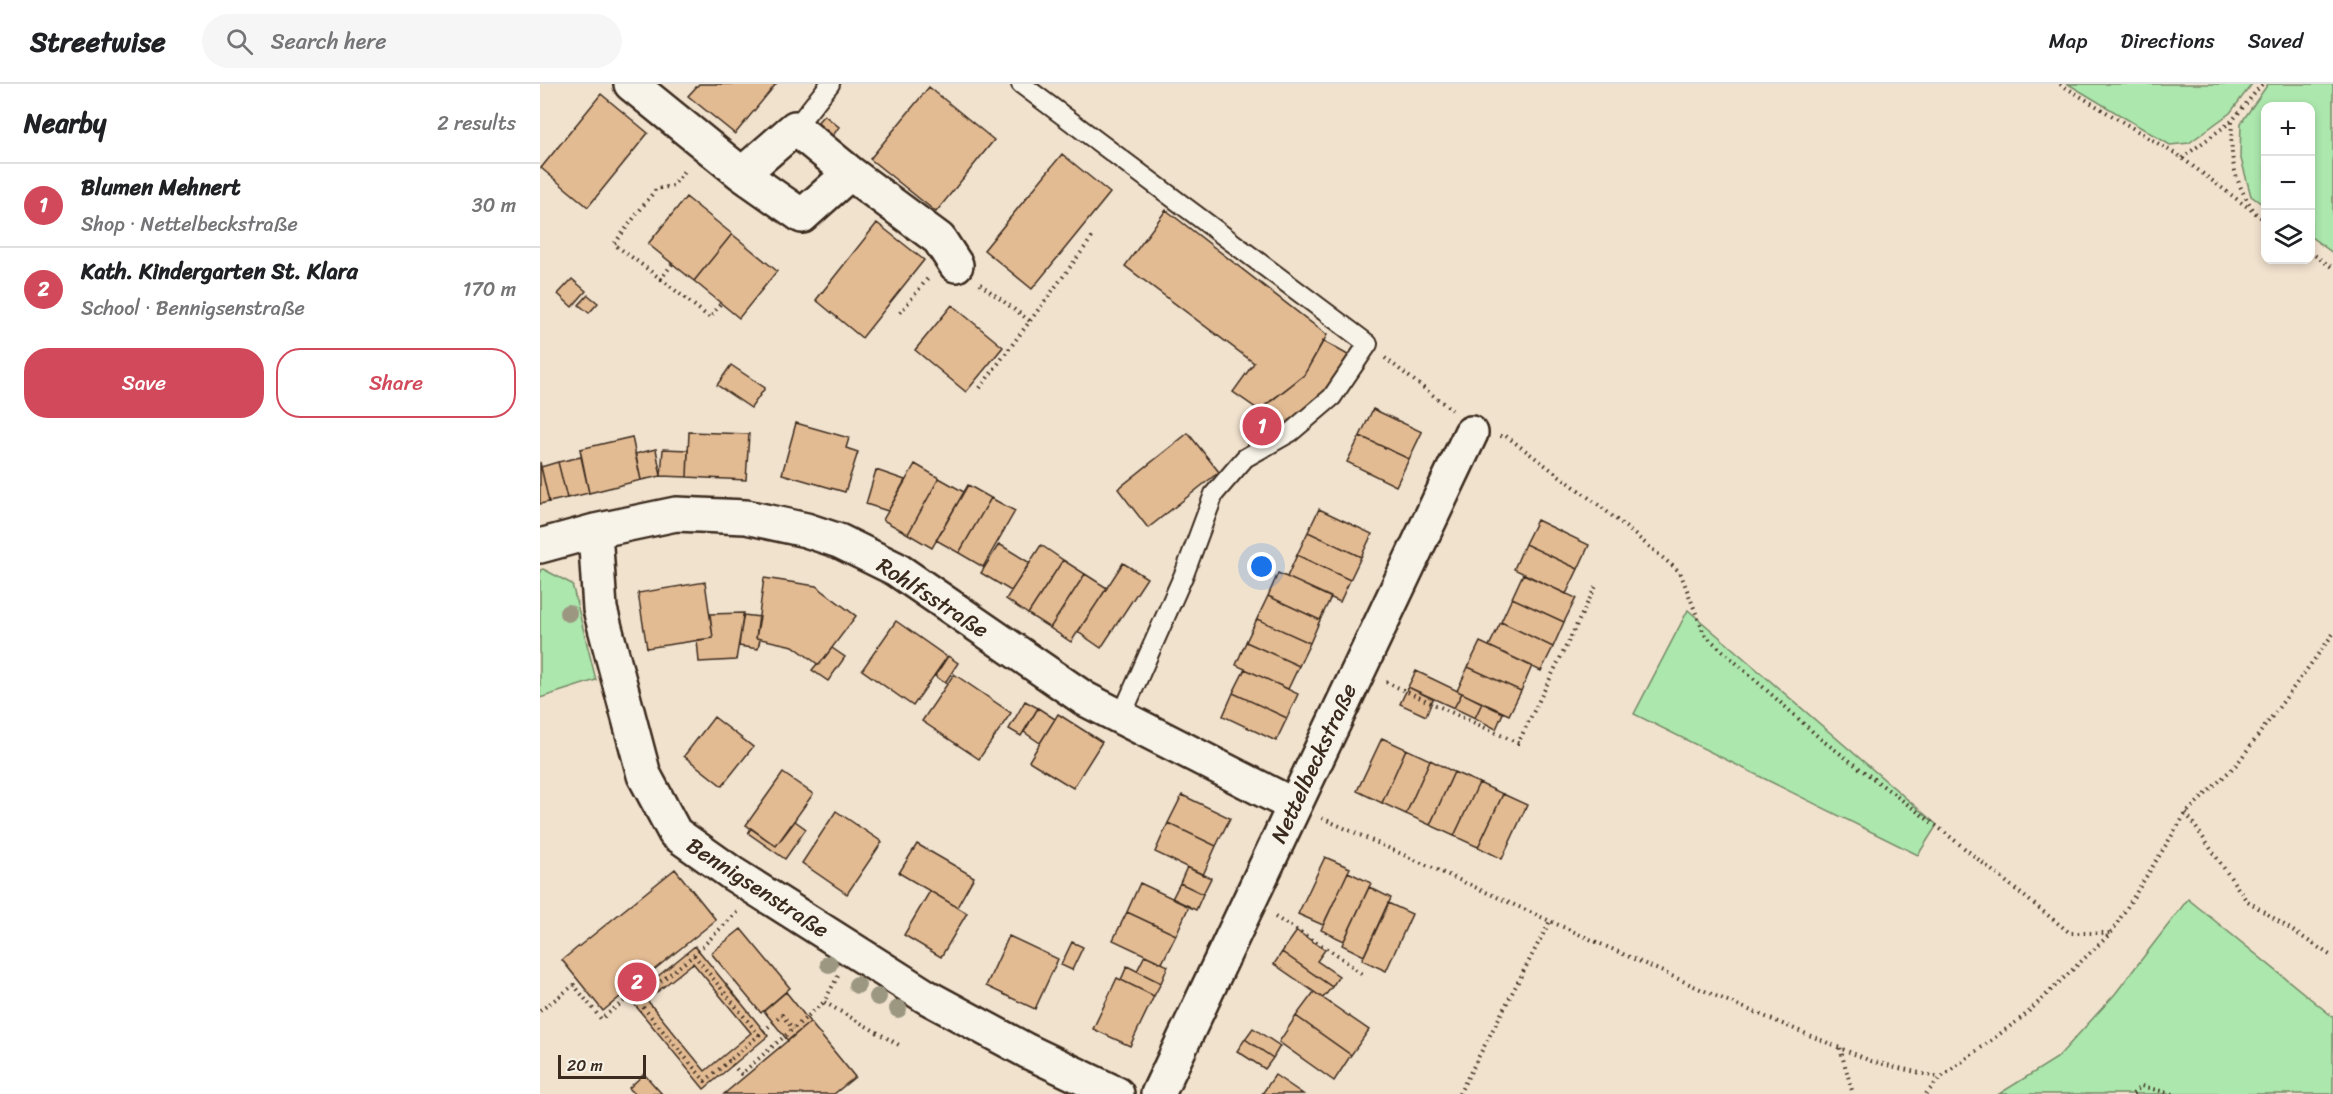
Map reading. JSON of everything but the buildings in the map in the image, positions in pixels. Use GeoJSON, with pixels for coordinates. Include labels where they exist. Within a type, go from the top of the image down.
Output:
{"type":"FeatureCollection","features":[{"type":"Feature","properties":{"kind":"street"},"geometry":{"type":"LineString","coordinates":[[631,84],[742,174],[802,216],[850,172]]}},
{"type":"Feature","properties":{"kind":"street"},"geometry":{"type":"LineString","coordinates":[[742,174],[795,128],[939,239],[952,259]]}},
{"type":"Feature","properties":{"kind":"street","name":"Nettelbeckstraße"},"geometry":{"type":"LineString","coordinates":[[1158,1094],[1471,433]]}},
{"type":"Feature","properties":{"kind":"street","name":"Rohlfsstraße"},"geometry":{"type":"LineString","coordinates":[[540,546],[595,531],[676,514],[746,517],[806,530],[839,541],[896,569],[1085,699],[1293,805]]}},
{"type":"Feature","properties":{"kind":"street","name":"Bennigsenstraße"},"geometry":{"type":"LineString","coordinates":[[595,531],[600,609],[644,775],[675,833],[756,888],[927,997],[1027,1051],[1117,1094]]}},
{"type":"Feature","properties":{"kind":"lane"},"geometry":{"type":"LineString","coordinates":[[795,128],[830,84]]}},
{"type":"Feature","properties":{"kind":"lane"},"geometry":{"type":"LineString","coordinates":[[1021,84],[1368,344],[1332,397],[1291,432],[1245,458],[1214,494],[1185,572],[1121,717]]}},
{"type":"Feature","properties":{"kind":"path"},"geometry":{"type":"LineString","coordinates":[[2060,84],[2182,158],[2261,218]]}},
{"type":"Feature","properties":{"kind":"path"},"geometry":{"type":"LineString","coordinates":[[2182,158],[2232,121],[2262,84]]}},
{"type":"Feature","properties":{"kind":"path"},"geometry":{"type":"LineString","coordinates":[[2232,121],[2231,155],[2240,189],[2256,214]]}},
{"type":"Feature","properties":{"kind":"path"},"geometry":{"type":"LineString","coordinates":[[705,144],[673,186],[656,189],[614,243],[710,318],[722,303]]}},
{"type":"Feature","properties":{"kind":"path"},"geometry":{"type":"LineString","coordinates":[[980,388],[1094,235]]}},
{"type":"Feature","properties":{"kind":"path"},"geometry":{"type":"LineString","coordinates":[[2315,255],[2333,268]]}},
{"type":"Feature","properties":{"kind":"path"},"geometry":{"type":"LineString","coordinates":[[900,313],[952,259],[1030,321]]}},
{"type":"Feature","properties":{"kind":"path"},"geometry":{"type":"LineString","coordinates":[[661,279],[672,264]]}},
{"type":"Feature","properties":{"kind":"path"},"geometry":{"type":"LineString","coordinates":[[1368,344],[1454,412],[1471,433],[1506,436],[1600,506],[1680,572],[1704,634],[1822,740],[1943,831],[2070,933],[2111,933]]}},
{"type":"Feature","properties":{"kind":"path"},"geometry":{"type":"LineString","coordinates":[[983,372],[989,376]]}},
{"type":"Feature","properties":{"kind":"path"},"geometry":{"type":"LineString","coordinates":[[1358,669],[1518,743],[1596,586]]}},
{"type":"Feature","properties":{"kind":"path"},"geometry":{"type":"LineString","coordinates":[[1926,1094],[1940,1078],[2024,1016],[2111,933],[2186,813],[2237,764],[2333,634]]}},
{"type":"Feature","properties":{"kind":"path"},"geometry":{"type":"LineString","coordinates":[[1293,805],[1716,996],[1839,1048],[1871,1060],[1940,1078]]}},
{"type":"Feature","properties":{"kind":"path"},"geometry":{"type":"LineString","coordinates":[[2186,813],[2246,900],[2333,957]]}},
{"type":"Feature","properties":{"kind":"path"},"geometry":{"type":"LineString","coordinates":[[540,1011],[574,985],[602,1019],[624,1000],[637,1000],[694,956],[729,923],[756,888]]}},
{"type":"Feature","properties":{"kind":"path"},"geometry":{"type":"LineString","coordinates":[[1248,900],[1336,954],[1362,974]]}},
{"type":"Feature","properties":{"kind":"path"},"geometry":{"type":"LineString","coordinates":[[1459,1094],[1550,921]]}},
{"type":"Feature","properties":{"kind":"path"},"geometry":{"type":"LineString","coordinates":[[729,1061],[741,1074],[824,1002],[854,950]]}},
{"type":"Feature","properties":{"kind":"path"},"geometry":{"type":"LineString","coordinates":[[694,956],[759,1035]]}},
{"type":"Feature","properties":{"kind":"path"},"geometry":{"type":"LineString","coordinates":[[637,1000],[705,1081],[782,1015],[793,1029]]}},
{"type":"Feature","properties":{"kind":"path"},"geometry":{"type":"LineString","coordinates":[[824,1002],[899,1045]]}},
{"type":"Feature","properties":{"kind":"path"},"geometry":{"type":"LineString","coordinates":[[1839,1048],[1853,1094]]}},
{"type":"Feature","properties":{"kind":"path"},"geometry":{"type":"LineString","coordinates":[[2133,1094],[2141,1086],[2173,1094]]}},
{"type":"Feature","properties":{"kind":"green space"},"geometry":{"type":"Polygon","coordinates":[[[2068,84],[2252,84],[2230,113],[2189,143],[2170,145],[2068,84]]]}},
{"type":"Feature","properties":{"kind":"green space"},"geometry":{"type":"Polygon","coordinates":[[[2268,84],[2333,84],[2333,253],[2315,240],[2315,102],[2261,102],[2261,203],[2251,196],[2240,155],[2241,123],[2268,84]]]}},
{"type":"Feature","properties":{"kind":"green space"},"geometry":{"type":"Polygon","coordinates":[[[543,569],[572,584],[596,680],[540,698],[540,570],[543,569]]]}},
{"type":"Feature","properties":{"kind":"green space"},"geometry":{"type":"Polygon","coordinates":[[[1688,610],[1937,825],[1918,855],[1634,714],[1688,610]]]}},
{"type":"Feature","properties":{"kind":"green space"},"geometry":{"type":"Polygon","coordinates":[[[2188,899],[2333,1017],[2333,1094],[1999,1094],[2057,1058],[2115,994],[2188,899]]]}},
{"type":"Feature","properties":{"kind":"place","name":"Blumen Mehnert"},"geometry":{"type":"Point","coordinates":[1262,426]}},
{"type":"Feature","properties":{"kind":"place","name":"Kath. Kindergarten St. Klara"},"geometry":{"type":"Point","coordinates":[637,982]}}]}
